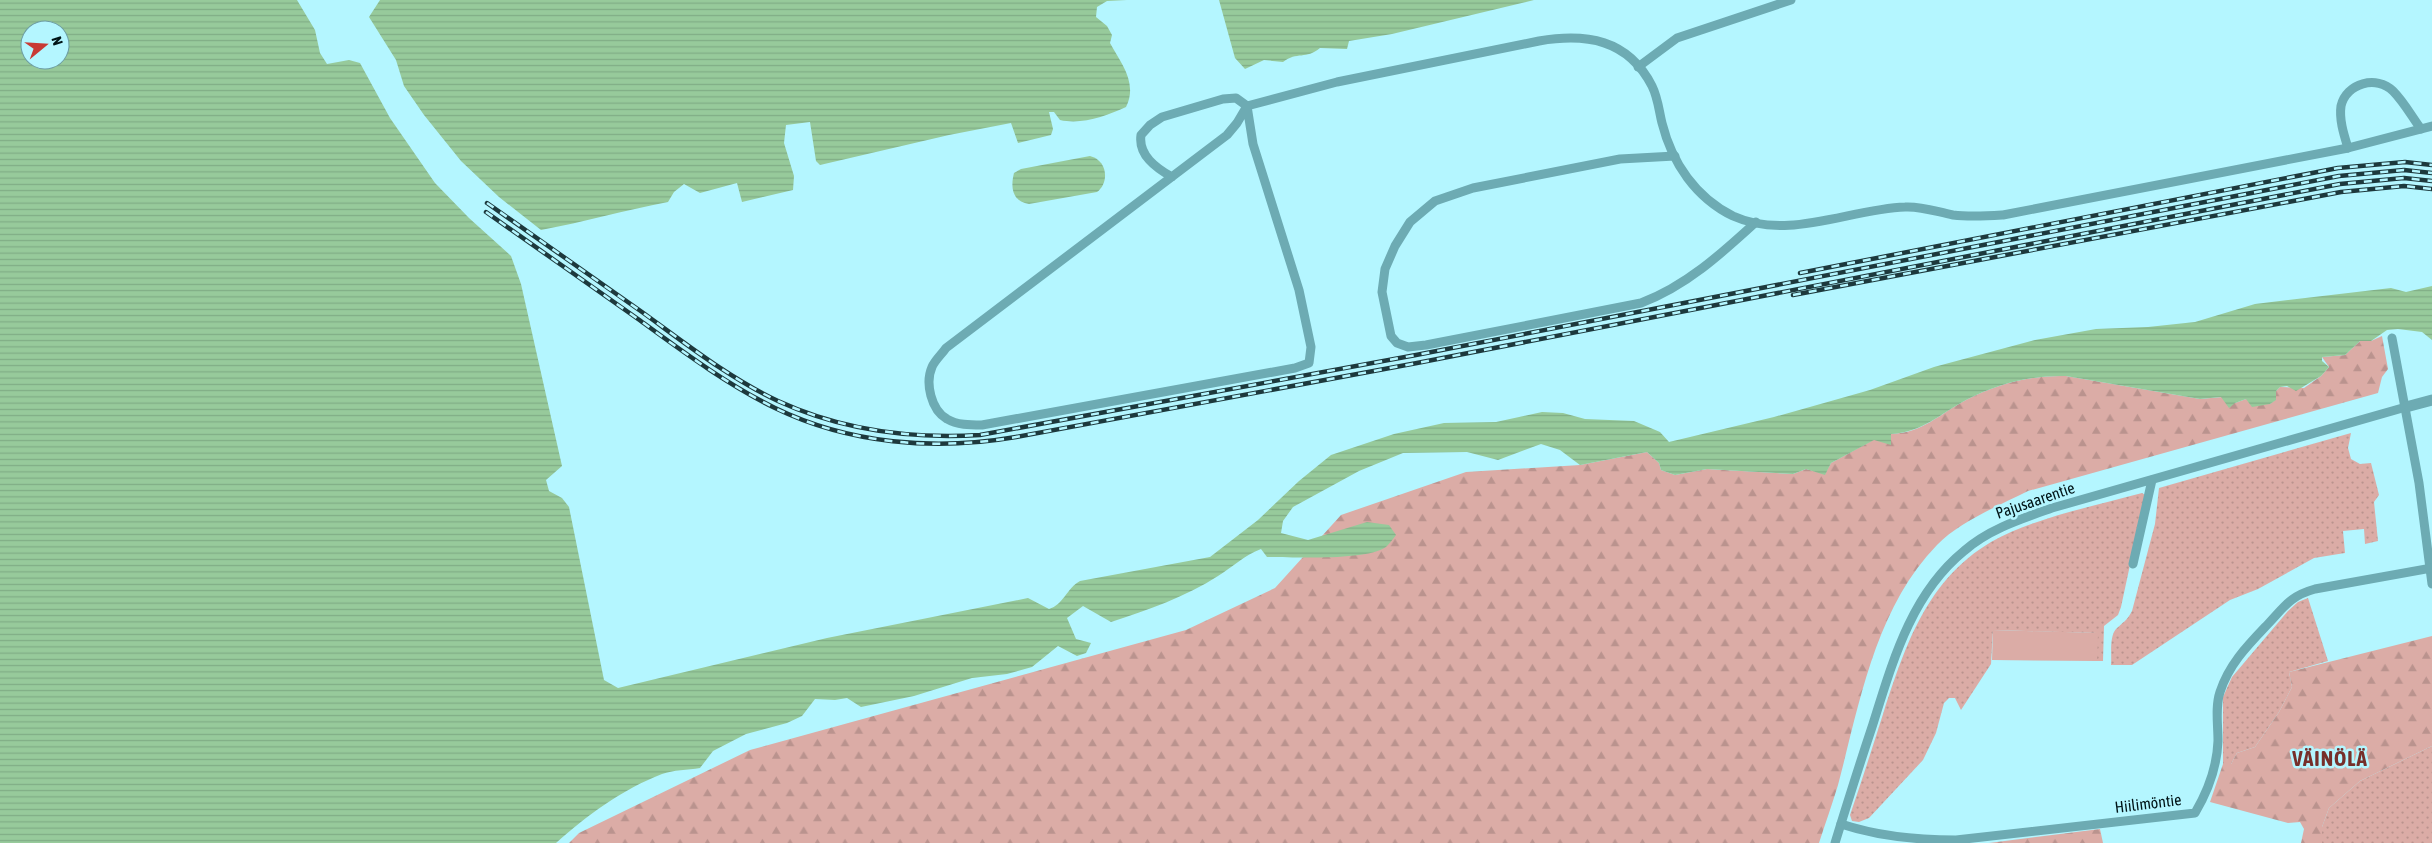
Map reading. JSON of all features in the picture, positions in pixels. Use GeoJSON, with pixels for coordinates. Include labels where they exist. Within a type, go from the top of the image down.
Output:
{"type":"FeatureCollection","features":[{"type":"Feature","properties":{"kind":"street"},"geometry":{"type":"LineString","coordinates":[[1638,68],[1677,38],[1791,0]]}},
{"type":"Feature","properties":{"kind":"street"},"geometry":{"type":"LineString","coordinates":[[1248,106],[1252,144],[1299,290],[1311,347],[1309,362],[1295,368],[982,425],[962,424],[947,419],[937,410],[931,394],[929,379],[933,366],[946,348],[1227,135],[1238,123],[1248,106],[1337,82],[1567,37],[1587,37],[1605,42],[1627,56],[1638,68],[1652,87],[1664,130],[1675,156],[1692,185],[1708,200],[1735,217],[1778,226],[1790,226],[1903,207],[1932,209],[1953,215],[1979,217],[2003,215],[2348,148],[2432,126]]}},
{"type":"Feature","properties":{"kind":"street"},"geometry":{"type":"LineString","coordinates":[[2348,148],[2340,113],[2342,104],[2352,89],[2363,83],[2380,84],[2393,91],[2421,129]]}},
{"type":"Feature","properties":{"kind":"street"},"geometry":{"type":"LineString","coordinates":[[1172,177],[1150,162],[1142,148],[1142,135],[1150,125],[1174,112],[1223,99],[1236,98],[1248,106]]}},
{"type":"Feature","properties":{"kind":"street"},"geometry":{"type":"LineString","coordinates":[[1675,156],[1620,158],[1473,188],[1435,201],[1410,222],[1384,269],[1382,292],[1391,336],[1397,343],[1408,346],[1426,345],[1641,303],[1662,295],[1710,263],[1756,222]]}},
{"type":"Feature","properties":{"kind":"street"},"geometry":{"type":"LineString","coordinates":[[2392,338],[2419,483],[2432,584]]}},
{"type":"Feature","properties":{"kind":"street","name":"Pajusaarentie"},"geometry":{"type":"LineString","coordinates":[[1835,843],[1905,631],[1923,597],[1944,569],[1964,550],[1986,535],[2017,520],[2432,400]]}},
{"type":"Feature","properties":{"kind":"street"},"geometry":{"type":"LineString","coordinates":[[2133,564],[2152,480]]}},
{"type":"Feature","properties":{"kind":"street","name":"Hiilimöntie"},"geometry":{"type":"LineString","coordinates":[[1840,824],[1857,830],[1926,840],[1956,840],[2195,813],[2206,795],[2213,772],[2218,743],[2218,700],[2226,676],[2239,654],[2286,602],[2297,594],[2315,589],[2431,568]]}},
{"type":"Feature","properties":{"kind":"green space"},"geometry":{"type":"Polygon","coordinates":[[[2382,336],[2388,369],[2382,377],[2378,393],[2028,491],[1980,515],[1957,529],[1937,545],[1916,570],[1898,598],[1884,627],[1872,658],[1838,785],[1819,843],[569,843],[579,833],[750,750],[1186,630],[1275,588],[1341,515],[1466,472],[1580,465],[1647,452],[1659,463],[1661,470],[1675,475],[1707,469],[1793,474],[1806,469],[1825,474],[1831,463],[1875,439],[1891,444],[1891,434],[1902,433],[1922,426],[1966,400],[1990,389],[2014,382],[2040,377],[2066,376],[2200,399],[2222,397],[2235,403],[2246,399],[2270,404],[2275,400],[2276,391],[2280,387],[2304,388],[2321,376],[2329,367],[2322,357],[2345,355],[2360,341],[2371,341],[2382,336]]]}},
{"type":"Feature","properties":{"kind":"green space"},"geometry":{"type":"Polygon","coordinates":[[[2351,433],[2348,448],[2351,459],[2360,464],[2371,463],[2379,495],[2374,502],[2378,541],[2365,544],[2364,529],[2343,531],[2345,553],[2314,558],[2258,589],[2230,600],[2132,665],[2111,665],[2114,632],[2132,611],[2155,524],[2159,488],[2351,433]]]}},
{"type":"Feature","properties":{"kind":"green space"},"geometry":{"type":"Polygon","coordinates":[[[2142,493],[2145,495],[2121,607],[2118,615],[2104,626],[2103,661],[2097,661],[2097,633],[1993,630],[1991,664],[1961,710],[1955,698],[1949,698],[1944,703],[1936,733],[1923,760],[1869,818],[1859,822],[1852,821],[1850,815],[1901,662],[1922,616],[1950,575],[1969,557],[1991,542],[2026,526],[2065,513],[2142,493]]]}},
{"type":"Feature","properties":{"kind":"green space"},"geometry":{"type":"Polygon","coordinates":[[[2308,598],[2328,661],[2289,672],[2292,687],[2279,712],[2255,747],[2237,753],[2231,764],[2223,764],[2223,697],[2232,677],[2288,611],[2298,602],[2308,598]]]}},
{"type":"Feature","properties":{"kind":"green space"},"geometry":{"type":"Polygon","coordinates":[[[1993,630],[2098,633],[2097,661],[1992,660],[1993,630]]]}},
{"type":"Feature","properties":{"kind":"green space"},"geometry":{"type":"Polygon","coordinates":[[[2432,636],[2432,746],[2360,781],[2329,808],[2322,827],[2322,843],[2301,843],[2304,829],[2300,822],[2288,823],[2210,802],[2223,764],[2231,764],[2237,753],[2255,747],[2279,712],[2292,687],[2289,672],[2432,636]]]}},
{"type":"Feature","properties":{"kind":"green space"},"geometry":{"type":"Polygon","coordinates":[[[2432,746],[2432,843],[2322,843],[2322,827],[2329,808],[2360,781],[2432,746]]]}},
{"type":"Feature","properties":{"kind":"green space"},"geometry":{"type":"Polygon","coordinates":[[[2100,829],[2103,843],[1989,843],[2100,829]]]}},
{"type":"Feature","properties":{"kind":"shaded area"},"geometry":{"type":"Polygon","coordinates":[[[0,0],[297,0],[315,30],[320,53],[327,64],[349,60],[360,63],[390,118],[435,183],[469,218],[511,256],[521,284],[562,466],[546,480],[549,491],[562,498],[569,507],[604,680],[618,688],[827,638],[1028,598],[1049,609],[1058,604],[1080,581],[1210,557],[1258,520],[1299,481],[1331,455],[1394,434],[1444,423],[1496,422],[1542,412],[1563,413],[1585,419],[1634,421],[1660,432],[1669,442],[1774,417],[1870,390],[1934,367],[2035,340],[2096,329],[2148,327],[2195,322],[2255,304],[2391,288],[2406,292],[2432,286],[2432,340],[2422,332],[2398,329],[2387,330],[2371,341],[2360,341],[2345,355],[2322,357],[2322,361],[2329,367],[2321,376],[2296,391],[2287,386],[2280,387],[2276,391],[2276,400],[2270,404],[2252,407],[2246,399],[2235,403],[2229,408],[2221,397],[2200,399],[2066,376],[2027,379],[1990,389],[1956,405],[1931,422],[1903,433],[1891,434],[1891,445],[1874,440],[1831,463],[1825,475],[1806,469],[1793,474],[1707,469],[1675,475],[1661,470],[1659,463],[1647,452],[1580,465],[1560,450],[1541,444],[1498,460],[1467,452],[1403,453],[1359,471],[1293,507],[1283,521],[1281,533],[1308,540],[1367,522],[1389,525],[1396,535],[1386,547],[1363,554],[1329,557],[1267,557],[1261,549],[1206,584],[1180,597],[1111,622],[1083,606],[1067,618],[1076,639],[1091,643],[1086,653],[1077,656],[1058,646],[1032,667],[1007,674],[972,678],[914,696],[861,707],[847,698],[835,700],[815,699],[802,716],[787,723],[746,734],[713,751],[700,768],[666,773],[633,787],[592,813],[556,843],[0,843],[0,0]]]}},
{"type":"Feature","properties":{"kind":"shaded area"},"geometry":{"type":"Polygon","coordinates":[[[380,0],[1127,0],[1107,1],[1097,7],[1096,17],[1107,26],[1112,35],[1110,43],[1129,81],[1129,98],[1126,107],[1085,120],[1060,120],[1054,112],[1049,112],[1053,129],[1051,135],[1018,143],[1011,123],[949,135],[820,165],[816,161],[810,122],[786,125],[784,143],[794,176],[793,190],[742,202],[737,183],[700,193],[684,184],[674,192],[668,202],[541,230],[499,197],[461,161],[424,115],[404,86],[396,60],[369,17],[380,0]]]}},
{"type":"Feature","properties":{"kind":"shaded area"},"geometry":{"type":"Polygon","coordinates":[[[1219,0],[1534,0],[1392,34],[1349,41],[1347,49],[1320,48],[1310,54],[1293,57],[1283,62],[1264,60],[1245,69],[1235,58],[1219,0]]]}},
{"type":"Feature","properties":{"kind":"shaded area"},"geometry":{"type":"Polygon","coordinates":[[[1090,156],[1100,162],[1105,172],[1104,183],[1097,192],[1029,204],[1016,197],[1012,184],[1014,173],[1021,169],[1090,156]]]}},
{"type":"Feature","properties":{"kind":"railway"},"geometry":{"type":"LineString","coordinates":[[1800,273],[2338,168],[2405,162],[2432,165]]}},
{"type":"Feature","properties":{"kind":"railway"},"geometry":{"type":"LineString","coordinates":[[487,203],[708,360],[742,382],[778,401],[802,411],[852,426],[903,434],[954,436],[980,435],[1416,355],[2339,176],[2404,170],[2432,173]]}},
{"type":"Feature","properties":{"kind":"railway"},"geometry":{"type":"LineString","coordinates":[[486,212],[705,366],[757,399],[775,408],[832,430],[862,437],[893,441],[955,443],[1016,437],[1417,363],[2340,184],[2404,178],[2432,181]]}},
{"type":"Feature","properties":{"kind":"railway"},"geometry":{"type":"LineString","coordinates":[[1793,295],[2341,192],[2404,186],[2432,189]]}},
{"type":"Feature","properties":{"kind":"district","name":"VÄINÖLÄ"},"geometry":{"type":"Point","coordinates":[2330,758]}}]}
